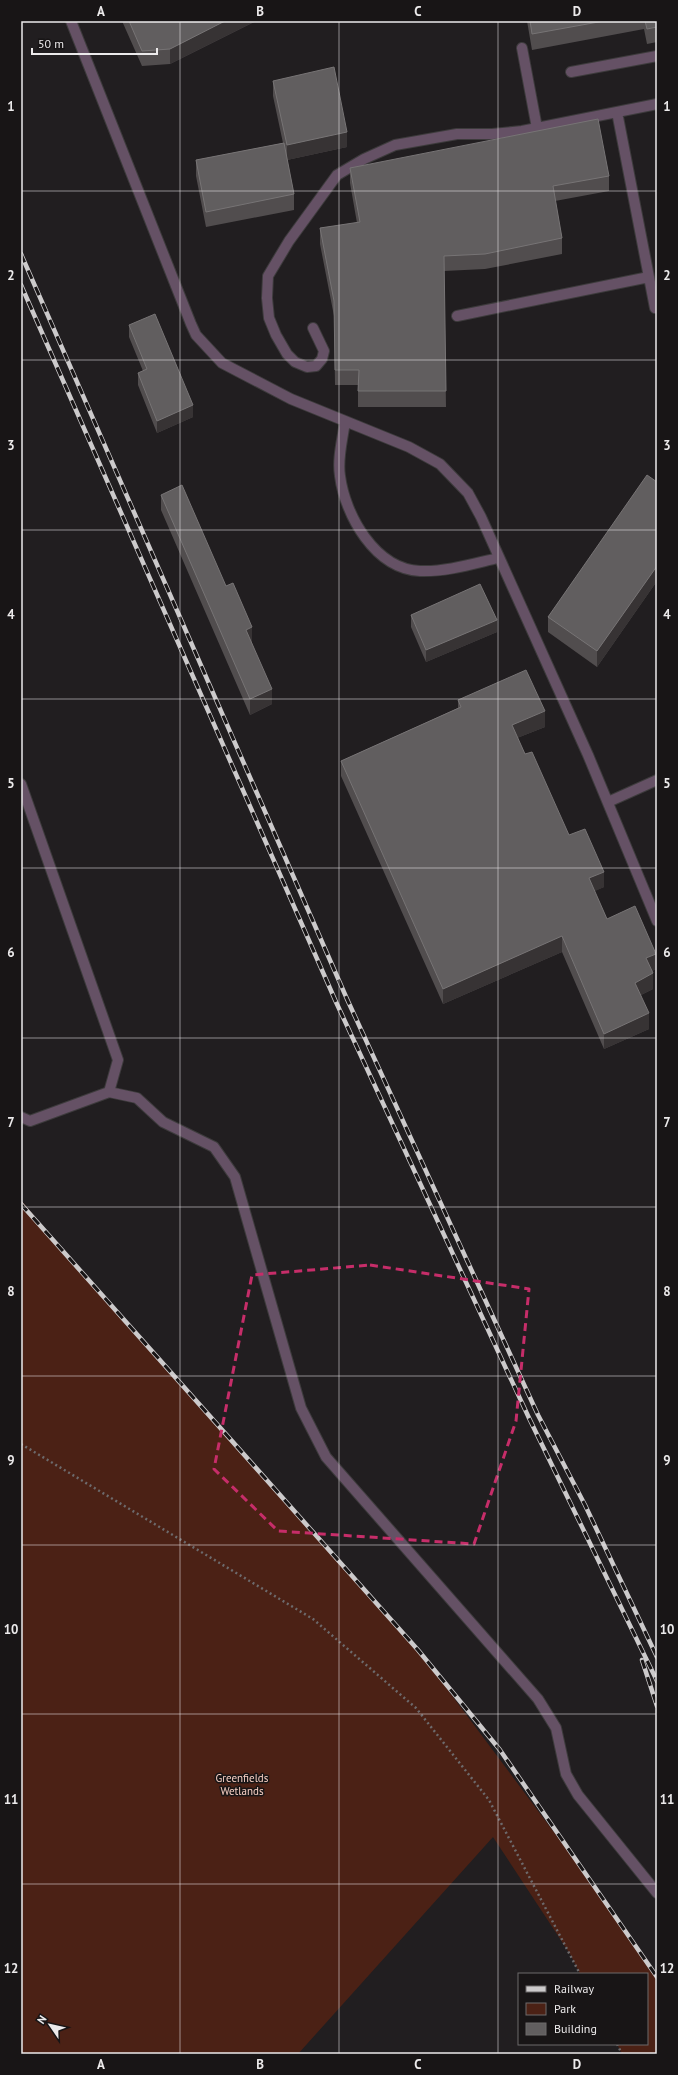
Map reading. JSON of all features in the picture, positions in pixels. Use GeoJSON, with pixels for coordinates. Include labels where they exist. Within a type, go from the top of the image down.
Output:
{"type":"FeatureCollection","features":[{"type":"Feature","properties":{"kind":"lane"},"geometry":{"type":"LineString","coordinates":[[71,21],[196,335],[222,363],[291,399],[410,447],[440,464],[468,493],[481,517],[608,802],[657,921]]}},
{"type":"Feature","properties":{"kind":"lane"},"geometry":{"type":"LineString","coordinates":[[522,48],[537,128]]}},
{"type":"Feature","properties":{"kind":"lane"},"geometry":{"type":"LineString","coordinates":[[571,72],[657,56]]}},
{"type":"Feature","properties":{"kind":"lane"},"geometry":{"type":"LineString","coordinates":[[313,328],[324,351],[322,359],[316,366],[307,367],[295,362],[287,354],[276,335],[269,318],[267,298],[268,276],[289,241],[337,175],[364,159],[395,145],[457,134],[492,134],[537,128],[657,104]]}},
{"type":"Feature","properties":{"kind":"lane"},"geometry":{"type":"LineString","coordinates":[[617,112],[655,308]]}},
{"type":"Feature","properties":{"kind":"lane"},"geometry":{"type":"LineString","coordinates":[[457,316],[649,277]]}},
{"type":"Feature","properties":{"kind":"lane"},"geometry":{"type":"LineString","coordinates":[[345,421],[339,474],[343,496],[362,535],[374,548],[395,564],[419,571],[450,569],[498,558]]}},
{"type":"Feature","properties":{"kind":"lane"},"geometry":{"type":"LineString","coordinates":[[608,802],[657,780]]}},
{"type":"Feature","properties":{"kind":"lane"},"geometry":{"type":"LineString","coordinates":[[21,784],[118,1060],[109,1092]]}},
{"type":"Feature","properties":{"kind":"lane"},"geometry":{"type":"LineString","coordinates":[[21,1117],[30,1121],[109,1092],[137,1098],[162,1122],[214,1147],[235,1177],[301,1408],[326,1457],[538,1699],[556,1728],[566,1774],[578,1795],[657,1893]]}},
{"type":"Feature","properties":{"kind":"path"},"geometry":{"type":"LineString","coordinates":[[21,1444],[313,1619],[416,1708],[489,1800],[579,1973]]}},
{"type":"Feature","properties":{"kind":"path"},"geometry":{"type":"LineString","coordinates":[[618,2045],[622,2054]]}},
{"type":"Feature","properties":{"kind":"highlighted area"},"geometry":{"type":"Polygon","coordinates":[[[370,1265],[529,1289],[516,1421],[474,1544],[278,1531],[214,1469],[252,1275],[370,1265]]]}},
{"type":"Feature","properties":{"kind":"green space","name":"Greenfields Wetlands"},"geometry":{"type":"Polygon","coordinates":[[[21,1200],[72,1261],[418,1650],[615,1914],[657,1977],[657,2054],[622,2054],[618,2045],[648,2045],[648,1973],[580,1973],[570,1954],[493,1837],[298,2054],[21,2054],[21,1200]]]}},
{"type":"Feature","properties":{"kind":"building"},"geometry":{"type":"Polygon","coordinates":[[[129,21],[225,21],[170,49],[142,51],[129,21]]]}},
{"type":"Feature","properties":{"kind":"building"},"geometry":{"type":"Polygon","coordinates":[[[530,21],[604,21],[532,34],[530,21]]]}},
{"type":"Feature","properties":{"kind":"building"},"geometry":{"type":"Polygon","coordinates":[[[645,21],[657,21],[657,27],[647,29],[645,21]]]}},
{"type":"Feature","properties":{"kind":"building"},"geometry":{"type":"Polygon","coordinates":[[[334,67],[347,132],[287,145],[273,81],[334,67]]]}},
{"type":"Feature","properties":{"kind":"building"},"geometry":{"type":"Polygon","coordinates":[[[598,119],[609,176],[553,186],[562,238],[485,254],[444,256],[446,391],[358,391],[359,370],[335,370],[334,301],[320,228],[360,222],[350,168],[598,119]]]}},
{"type":"Feature","properties":{"kind":"building"},"geometry":{"type":"Polygon","coordinates":[[[284,143],[294,194],[206,212],[196,160],[284,143]]]}},
{"type":"Feature","properties":{"kind":"building"},"geometry":{"type":"Polygon","coordinates":[[[155,314],[193,405],[157,421],[138,373],[147,369],[129,325],[155,314]]]}},
{"type":"Feature","properties":{"kind":"building"},"geometry":{"type":"Polygon","coordinates":[[[647,475],[657,482],[657,566],[597,651],[548,617],[647,475]]]}},
{"type":"Feature","properties":{"kind":"building"},"geometry":{"type":"Polygon","coordinates":[[[182,485],[226,586],[233,583],[252,627],[246,630],[272,689],[250,699],[161,495],[182,485]]]}},
{"type":"Feature","properties":{"kind":"building"},"geometry":{"type":"Polygon","coordinates":[[[480,584],[497,620],[426,650],[411,615],[480,584]]]}},
{"type":"Feature","properties":{"kind":"building"},"geometry":{"type":"Polygon","coordinates":[[[526,670],[545,711],[512,725],[525,754],[532,752],[569,835],[585,829],[604,872],[589,878],[607,919],[635,906],[656,954],[646,958],[653,973],[635,983],[649,1013],[604,1034],[562,936],[443,989],[341,761],[461,707],[458,700],[526,670]]]}},
{"type":"Feature","properties":{"kind":"railway"},"geometry":{"type":"LineString","coordinates":[[21,254],[347,999],[538,1415],[585,1505],[657,1657]]}},
{"type":"Feature","properties":{"kind":"railway"},"geometry":{"type":"LineString","coordinates":[[21,285],[336,1002],[529,1418],[657,1681]]}},
{"type":"Feature","properties":{"kind":"railway"},"geometry":{"type":"LineString","coordinates":[[21,1204],[418,1650],[500,1750],[657,1977]]}},
{"type":"Feature","properties":{"kind":"railway"},"geometry":{"type":"LineString","coordinates":[[642,1660],[657,1706]]}}]}
